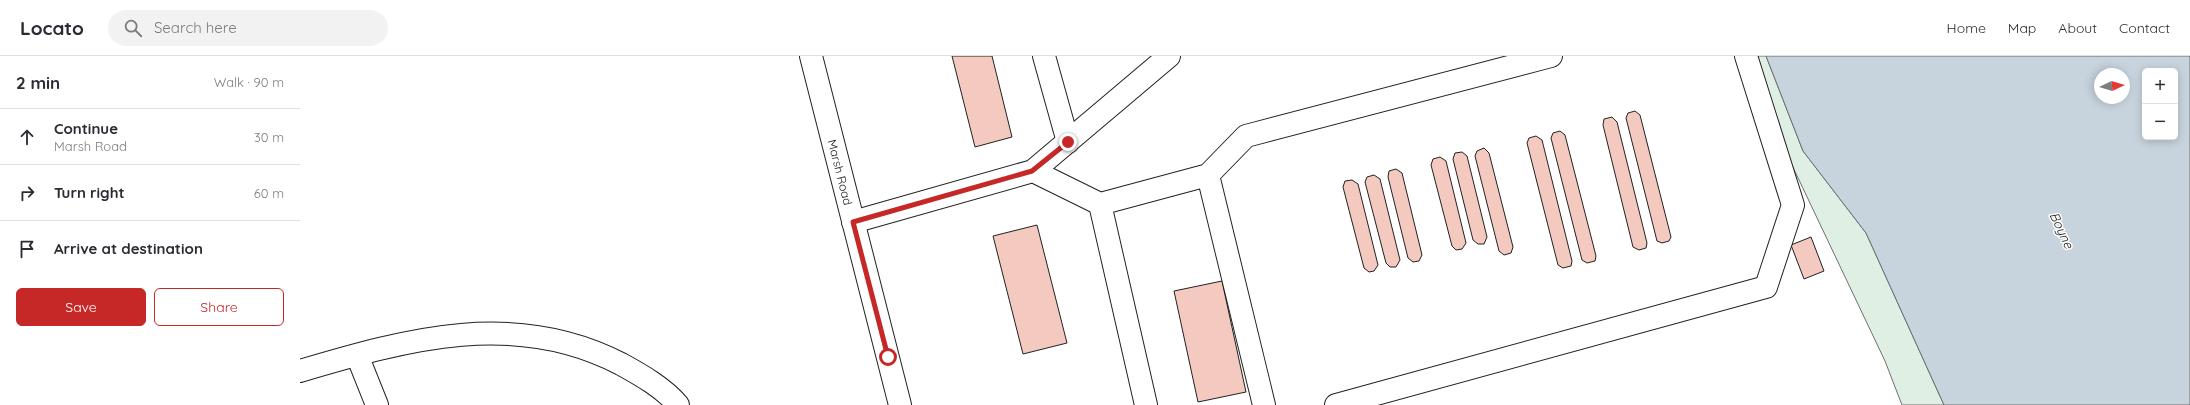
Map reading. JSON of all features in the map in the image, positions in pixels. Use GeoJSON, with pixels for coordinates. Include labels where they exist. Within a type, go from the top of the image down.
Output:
{"type":"FeatureCollection","features":[{"type":"Feature","properties":{"kind":"main road","name":"Marsh Road"},"geometry":{"type":"LineString","coordinates":[[811,56],[900,405]]}},
{"type":"Feature","properties":{"kind":"main road"},"geometry":{"type":"LineString","coordinates":[[1044,56],[1068,142]]}},
{"type":"Feature","properties":{"kind":"main road"},"geometry":{"type":"LineString","coordinates":[[853,222],[1032,171],[1169,56]]}},
{"type":"Feature","properties":{"kind":"main road"},"geometry":{"type":"LineString","coordinates":[[1032,171],[1100,204],[1208,175],[1246,136],[1551,56]]}},
{"type":"Feature","properties":{"kind":"main road"},"geometry":{"type":"LineString","coordinates":[[1336,405],[1766,287],[1793,205],[1746,56]]}},
{"type":"Feature","properties":{"kind":"main road"},"geometry":{"type":"LineString","coordinates":[[1208,175],[1264,405]]}},
{"type":"Feature","properties":{"kind":"main road"},"geometry":{"type":"LineString","coordinates":[[1100,204],[1146,405]]}},
{"type":"Feature","properties":{"kind":"main road"},"geometry":{"type":"LineString","coordinates":[[300,371],[403,342],[460,334],[503,332],[547,338],[596,351],[641,375],[678,405]]}},
{"type":"Feature","properties":{"kind":"main road"},"geometry":{"type":"LineString","coordinates":[[358,355],[377,405]]}},
{"type":"Feature","properties":{"kind":"green space"},"geometry":{"type":"Polygon","coordinates":[[[1752,56],[1766,56],[1803,151],[1866,233],[1944,405],[1902,405],[1885,361],[1790,161],[1752,56]]]}},
{"type":"Feature","properties":{"kind":"water","name":"Boyne"},"geometry":{"type":"Polygon","coordinates":[[[1766,56],[2190,56],[2190,405],[1944,405],[1866,233],[1803,151],[1766,56]]]}},
{"type":"Feature","properties":{"kind":"building"},"geometry":{"type":"Polygon","coordinates":[[[952,56],[992,56],[1012,137],[975,147],[952,56]]]}},
{"type":"Feature","properties":{"kind":"building"},"geometry":{"type":"Polygon","coordinates":[[[1635,111],[1640,115],[1671,237],[1669,241],[1662,243],[1657,241],[1626,118],[1628,113],[1635,111]]]}},
{"type":"Feature","properties":{"kind":"building"},"geometry":{"type":"Polygon","coordinates":[[[1612,117],[1617,122],[1647,243],[1646,248],[1639,250],[1633,247],[1603,125],[1604,119],[1612,117]]]}},
{"type":"Feature","properties":{"kind":"building"},"geometry":{"type":"Polygon","coordinates":[[[1560,131],[1565,135],[1596,256],[1595,261],[1587,263],[1582,260],[1551,138],[1553,133],[1560,131]]]}},
{"type":"Feature","properties":{"kind":"building"},"geometry":{"type":"Polygon","coordinates":[[[1536,136],[1542,140],[1572,261],[1571,266],[1563,268],[1558,265],[1527,143],[1529,138],[1536,136]]]}},
{"type":"Feature","properties":{"kind":"building"},"geometry":{"type":"Polygon","coordinates":[[[1484,148],[1489,153],[1513,247],[1511,253],[1504,255],[1499,251],[1475,156],[1477,151],[1484,148]]]}},
{"type":"Feature","properties":{"kind":"building"},"geometry":{"type":"Polygon","coordinates":[[[1462,152],[1467,156],[1487,237],[1484,244],[1478,244],[1473,240],[1453,159],[1455,153],[1462,152]]]}},
{"type":"Feature","properties":{"kind":"building"},"geometry":{"type":"Polygon","coordinates":[[[1440,157],[1446,161],[1466,243],[1462,249],[1456,250],[1452,246],[1431,165],[1433,159],[1440,157]]]}},
{"type":"Feature","properties":{"kind":"building"},"geometry":{"type":"Polygon","coordinates":[[[1396,169],[1402,173],[1422,255],[1419,261],[1413,262],[1408,258],[1388,177],[1389,171],[1396,169]]]}},
{"type":"Feature","properties":{"kind":"building"},"geometry":{"type":"Polygon","coordinates":[[[1374,175],[1380,179],[1400,260],[1396,267],[1390,267],[1386,263],[1365,182],[1367,177],[1374,175]]]}},
{"type":"Feature","properties":{"kind":"building"},"geometry":{"type":"Polygon","coordinates":[[[1352,180],[1358,184],[1378,265],[1374,271],[1369,272],[1364,268],[1343,187],[1345,181],[1352,180]]]}},
{"type":"Feature","properties":{"kind":"building"},"geometry":{"type":"Polygon","coordinates":[[[1037,225],[1067,343],[1023,354],[993,236],[1037,225]]]}},
{"type":"Feature","properties":{"kind":"building"},"geometry":{"type":"Polygon","coordinates":[[[1811,237],[1824,271],[1804,279],[1791,245],[1811,237]]]}},
{"type":"Feature","properties":{"kind":"building"},"geometry":{"type":"Polygon","coordinates":[[[1222,281],[1246,392],[1198,402],[1174,291],[1222,281]]]}},
{"type":"Feature","properties":{"kind":"route"},"geometry":{"type":"LineString","coordinates":[[888,357],[853,222],[1032,171],[1068,142]]}}]}
